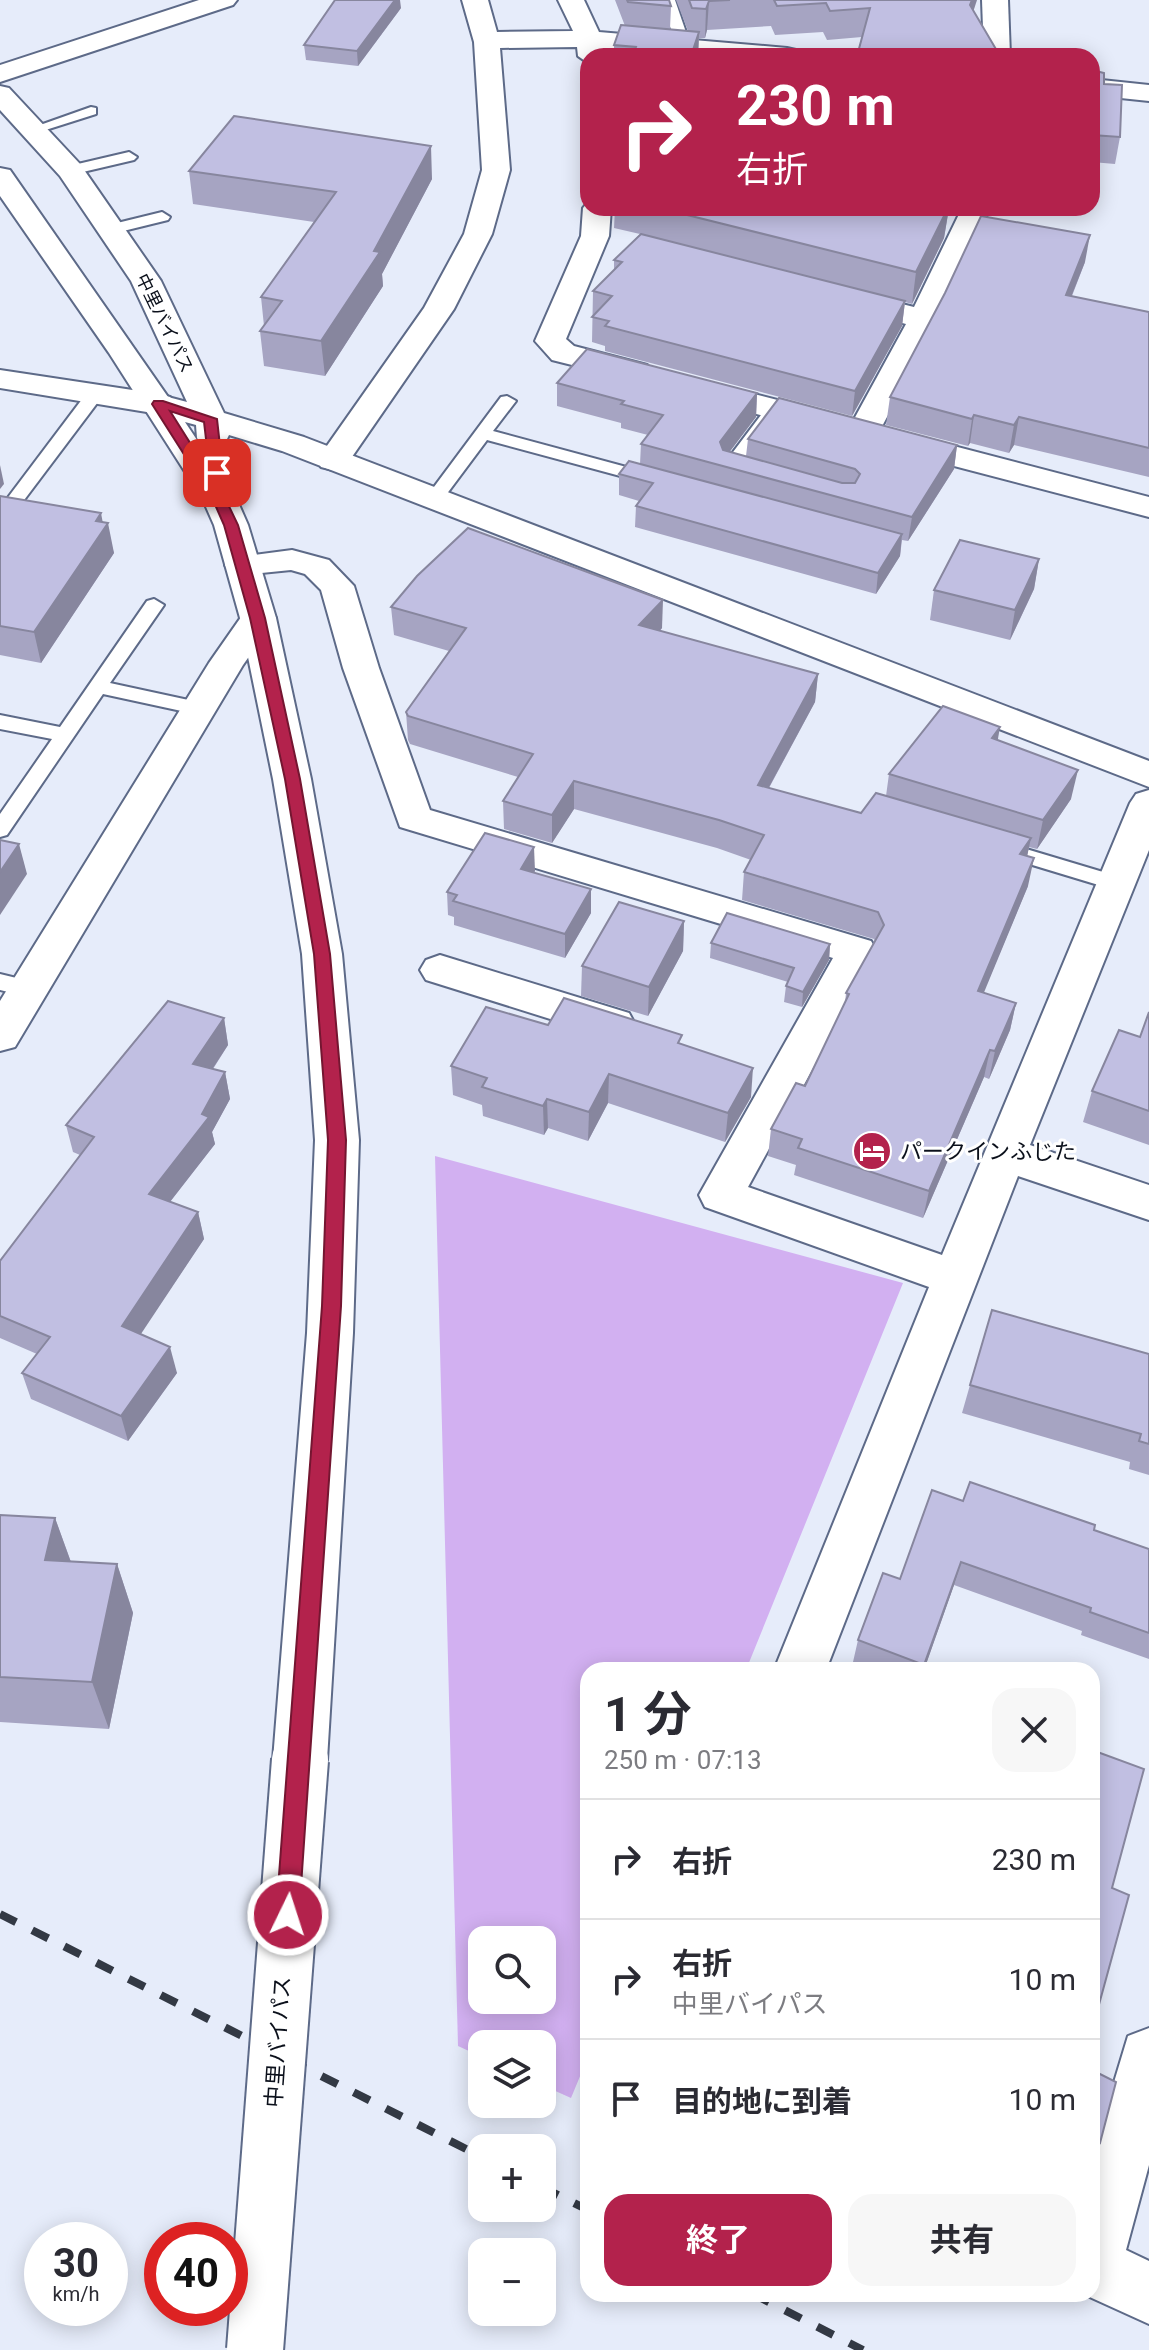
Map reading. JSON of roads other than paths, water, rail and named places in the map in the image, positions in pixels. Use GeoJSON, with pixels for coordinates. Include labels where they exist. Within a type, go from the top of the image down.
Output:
{"type":"FeatureCollection","features":[{"type":"Feature","properties":{"kind":"street"},"geometry":{"type":"LineString","coordinates":[[0,74],[224,0]]}},
{"type":"Feature","properties":{"kind":"street"},"geometry":{"type":"LineString","coordinates":[[333,460],[439,309],[478,234],[496,170],[487,40],[475,0]]}},
{"type":"Feature","properties":{"kind":"street"},"geometry":{"type":"LineString","coordinates":[[571,0],[590,48]]}},
{"type":"Feature","properties":{"kind":"street"},"geometry":{"type":"LineString","coordinates":[[995,0],[997,48]]}},
{"type":"Feature","properties":{"kind":"street"},"geometry":{"type":"LineString","coordinates":[[487,40],[590,48],[695,48]]}},
{"type":"Feature","properties":{"kind":"street"},"geometry":{"type":"LineString","coordinates":[[1100,88],[1149,93]]}},
{"type":"Feature","properties":{"kind":"street","name":"中里バイパス"},"geometry":{"type":"LineString","coordinates":[[0,94],[70,170],[146,281],[211,419],[220,500],[258,618],[292,779],[322,954],[337,1140],[330,1333],[255,2350]]}},
{"type":"Feature","properties":{"kind":"street","name":"中里バイパス"},"geometry":{"type":"LineString","coordinates":[[0,176],[159,404],[220,500]]}},
{"type":"Feature","properties":{"kind":"street"},"geometry":{"type":"LineString","coordinates":[[863,432],[924,319],[972,216]]}},
{"type":"Feature","properties":{"kind":"street"},"geometry":{"type":"LineString","coordinates":[[605,229],[550,341],[563,353],[1149,507]]}},
{"type":"Feature","properties":{"kind":"street"},"geometry":{"type":"LineString","coordinates":[[819,292],[924,319]]}},
{"type":"Feature","properties":{"kind":"street"},"geometry":{"type":"LineString","coordinates":[[0,379],[159,404],[293,444],[1149,775]]}},
{"type":"Feature","properties":{"kind":"street"},"geometry":{"type":"LineString","coordinates":[[242,565],[292,560],[317,567],[337,586],[361,668],[414,818],[857,951],[771,1073],[721,1195],[955,1278]]}},
{"type":"Feature","properties":{"kind":"street"},"geometry":{"type":"LineString","coordinates":[[0,1036],[14,986],[258,618]]}},
{"type":"Feature","properties":{"kind":"street"},"geometry":{"type":"LineString","coordinates":[[803,1662],[955,1278],[1149,803]]}},
{"type":"Feature","properties":{"kind":"street"},"geometry":{"type":"LineString","coordinates":[[440,970],[651,1036]]}},
{"type":"Feature","properties":{"kind":"street"},"geometry":{"type":"LineString","coordinates":[[1005,1154],[1149,1203]]}},
{"type":"Feature","properties":{"kind":"street"},"geometry":{"type":"LineString","coordinates":[[1100,2235],[1149,2057]]}},
{"type":"Feature","properties":{"kind":"street"},"geometry":{"type":"LineString","coordinates":[[1100,2268],[1149,2293]]}},
{"type":"Feature","properties":{"kind":"lane"},"geometry":{"type":"LineString","coordinates":[[668,0],[684,47]]}},
{"type":"Feature","properties":{"kind":"lane"},"geometry":{"type":"LineString","coordinates":[[33,130],[91,111]]}},
{"type":"Feature","properties":{"kind":"lane"},"geometry":{"type":"LineString","coordinates":[[70,170],[129,157]]}},
{"type":"Feature","properties":{"kind":"lane"},"geometry":{"type":"LineString","coordinates":[[111,229],[162,217]]}},
{"type":"Feature","properties":{"kind":"lane"},"geometry":{"type":"LineString","coordinates":[[0,520],[95,394]]}},
{"type":"Feature","properties":{"kind":"lane"},"geometry":{"type":"LineString","coordinates":[[434,499],[507,401]]}},
{"type":"Feature","properties":{"kind":"lane"},"geometry":{"type":"LineString","coordinates":[[759,476],[730,468],[774,409]]}},
{"type":"Feature","properties":{"kind":"lane"},"geometry":{"type":"LineString","coordinates":[[483,434],[668,484]]}},
{"type":"Feature","properties":{"kind":"lane"},"geometry":{"type":"LineString","coordinates":[[12,505],[38,509]]}},
{"type":"Feature","properties":{"kind":"lane"},"geometry":{"type":"LineString","coordinates":[[0,830],[154,605]]}},
{"type":"Feature","properties":{"kind":"lane"},"geometry":{"type":"LineString","coordinates":[[98,687],[200,709]]}},
{"type":"Feature","properties":{"kind":"lane"},"geometry":{"type":"LineString","coordinates":[[0,722],[65,735]]}},
{"type":"Feature","properties":{"kind":"lane"},"geometry":{"type":"LineString","coordinates":[[980,842],[1115,883]]}},
{"type":"Feature","properties":{"kind":"railway"},"geometry":{"type":"LineString","coordinates":[[0,1914],[468,2150]]}},
{"type":"Feature","properties":{"kind":"railway"},"geometry":{"type":"LineString","coordinates":[[556,2194],[580,2206]]}},
{"type":"Feature","properties":{"kind":"railway"},"geometry":{"type":"LineString","coordinates":[[769,2302],[863,2350]]}},
{"type":"Feature","properties":{"kind":"place","name":"パークインふじた"},"geometry":{"type":"Point","coordinates":[872,1151]}}]}
